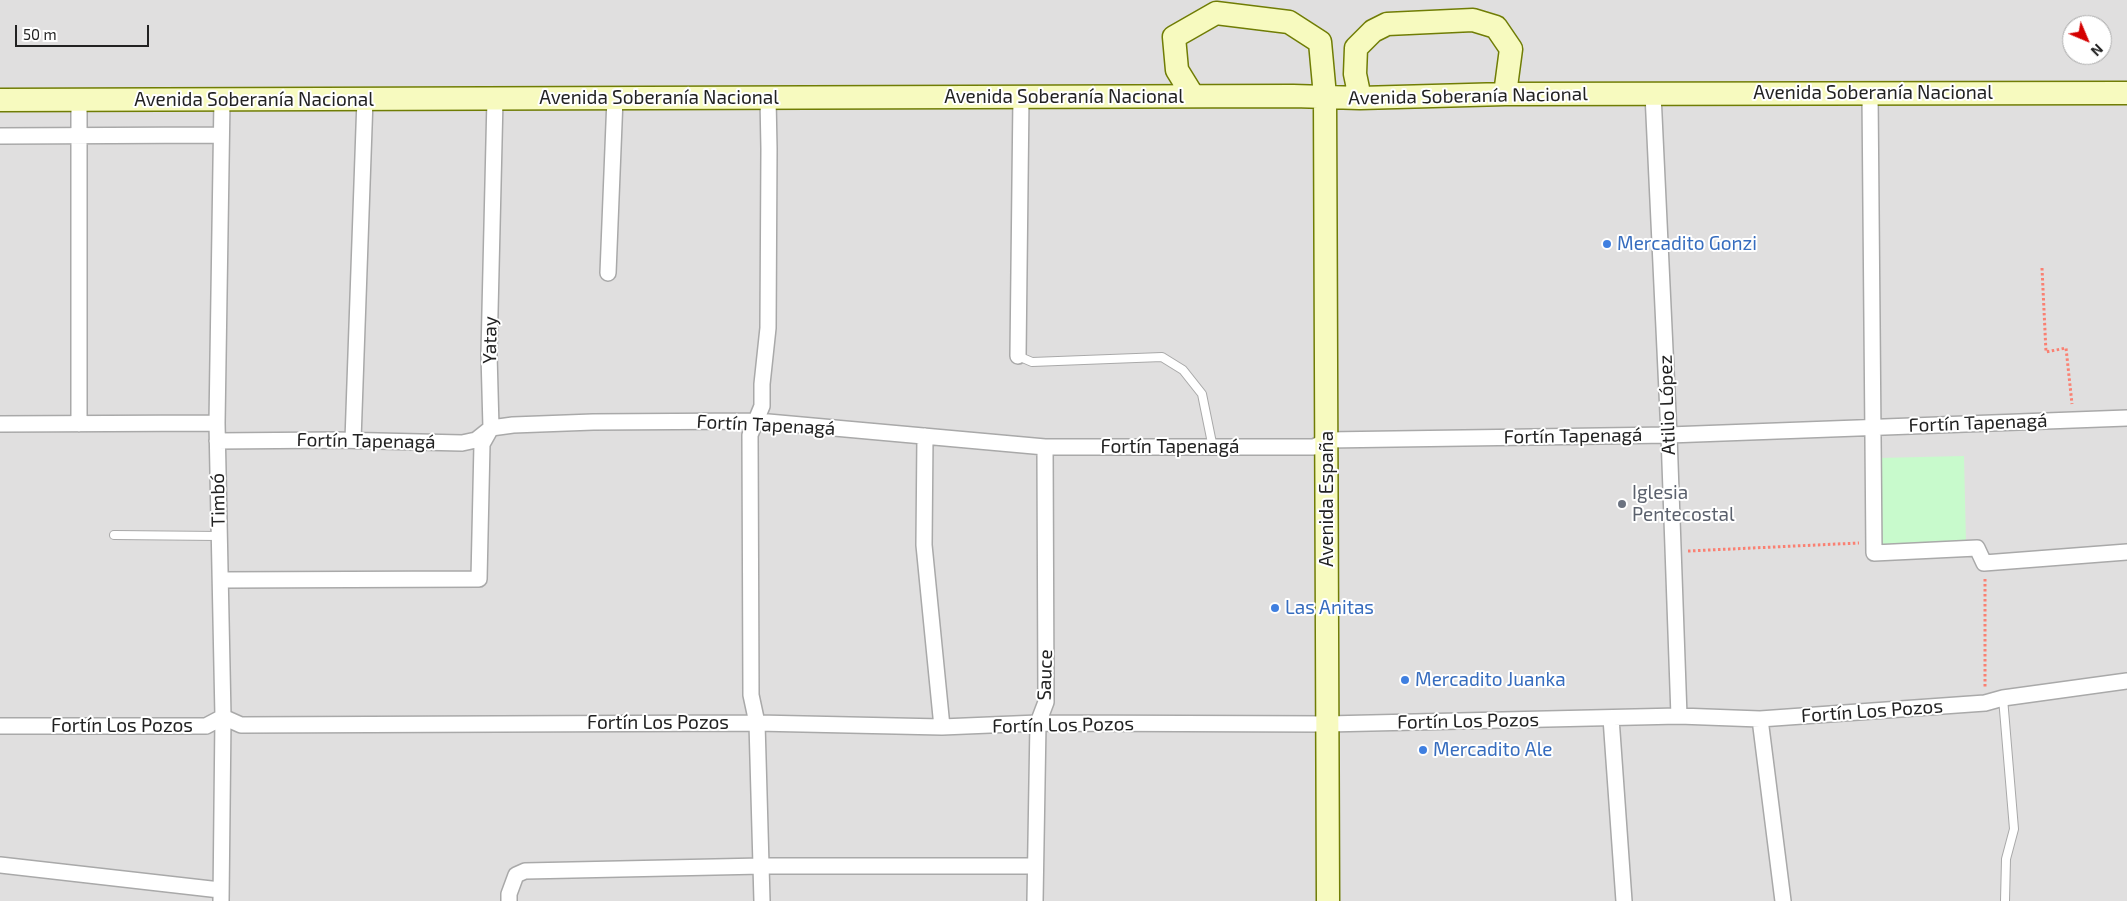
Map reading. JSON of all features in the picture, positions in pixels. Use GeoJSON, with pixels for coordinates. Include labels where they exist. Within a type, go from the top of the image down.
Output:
{"type":"FeatureCollection","features":[{"type":"Feature","properties":{"kind":"main road","name":"Avenida España"},"geometry":{"type":"LineString","coordinates":[[1193,96],[1177,70],[1174,37],[1216,12],[1289,22],[1320,42],[1325,96],[1328,901]]}},
{"type":"Feature","properties":{"kind":"main road"},"geometry":{"type":"LineString","coordinates":[[1360,98],[1355,74],[1356,48],[1373,31],[1388,24],[1473,20],[1496,27],[1511,49],[1505,94]]}},
{"type":"Feature","properties":{"kind":"main road","name":"Avenida Soberanía Nacional"},"geometry":{"type":"LineString","coordinates":[[0,100],[1193,96],[1325,96],[1360,98],[1505,94],[2127,93]]}},
{"type":"Feature","properties":{"kind":"street"},"geometry":{"type":"LineString","coordinates":[[1870,93],[1874,553],[1977,548],[1984,563],[2127,552]]}},
{"type":"Feature","properties":{"kind":"street","name":"Atilio López"},"geometry":{"type":"LineString","coordinates":[[1653,94],[1669,435],[1679,716]]}},
{"type":"Feature","properties":{"kind":"street"},"geometry":{"type":"LineString","coordinates":[[1018,356],[1021,97]]}},
{"type":"Feature","properties":{"kind":"street"},"geometry":{"type":"LineString","coordinates":[[608,273],[616,98]]}},
{"type":"Feature","properties":{"kind":"street"},"geometry":{"type":"LineString","coordinates":[[762,901],[757,723],[751,695],[750,435],[762,406],[762,384],[768,328],[768,98]]}},
{"type":"Feature","properties":{"kind":"street"},"geometry":{"type":"LineString","coordinates":[[353,440],[365,99]]}},
{"type":"Feature","properties":{"kind":"street","name":"Yatay"},"geometry":{"type":"LineString","coordinates":[[221,580],[479,580],[482,444],[491,428],[489,344],[495,99]]}},
{"type":"Feature","properties":{"kind":"street"},"geometry":{"type":"LineString","coordinates":[[79,100],[79,424]]}},
{"type":"Feature","properties":{"kind":"street","name":"Timbó"},"geometry":{"type":"LineString","coordinates":[[221,896],[223,717],[217,423],[222,100]]}},
{"type":"Feature","properties":{"kind":"street","name":"Avenida Soberanía Nacional"},"geometry":{"type":"LineString","coordinates":[[0,136],[221,135]]}},
{"type":"Feature","properties":{"kind":"street","name":"Fortín Tapenagá"},"geometry":{"type":"LineString","coordinates":[[217,440],[353,440],[462,443],[476,440],[491,428],[512,425],[594,422],[757,421],[1045,447],[1314,447],[1327,440],[1669,435],[2127,418]]}},
{"type":"Feature","properties":{"kind":"street"},"geometry":{"type":"LineString","coordinates":[[0,424],[217,423]]}},
{"type":"Feature","properties":{"kind":"street"},"geometry":{"type":"LineString","coordinates":[[925,436],[924,545],[942,727]]}},
{"type":"Feature","properties":{"kind":"street","name":"Sauce"},"geometry":{"type":"LineString","coordinates":[[1034,901],[1038,723],[1046,702],[1045,447]]}},
{"type":"Feature","properties":{"kind":"street","name":"Fortín Los Pozos"},"geometry":{"type":"LineString","coordinates":[[0,726],[206,726],[223,717],[241,725],[757,723],[942,727],[1038,723],[1327,724],[1679,716],[1760,718],[1985,703],[2003,698],[2127,681]]}},
{"type":"Feature","properties":{"kind":"street"},"geometry":{"type":"LineString","coordinates":[[1611,718],[1624,901]]}},
{"type":"Feature","properties":{"kind":"street"},"geometry":{"type":"LineString","coordinates":[[1760,718],[1783,901]]}},
{"type":"Feature","properties":{"kind":"street"},"geometry":{"type":"LineString","coordinates":[[0,865],[221,896]]}},
{"type":"Feature","properties":{"kind":"street"},"geometry":{"type":"LineString","coordinates":[[509,901],[509,894],[516,875],[525,871],[762,866],[1034,866]]}},
{"type":"Feature","properties":{"kind":"lane"},"geometry":{"type":"LineString","coordinates":[[1018,356],[1032,362],[1162,357],[1184,370],[1202,394],[1213,448]]}},
{"type":"Feature","properties":{"kind":"lane"},"geometry":{"type":"LineString","coordinates":[[114,535],[219,536]]}},
{"type":"Feature","properties":{"kind":"lane"},"geometry":{"type":"LineString","coordinates":[[2003,698],[2014,829],[2006,859],[2005,901]]}},
{"type":"Feature","properties":{"kind":"path"},"geometry":{"type":"LineString","coordinates":[[2042,268],[2046,352],[2066,348],[2074,420]]}},
{"type":"Feature","properties":{"kind":"path"},"geometry":{"type":"LineString","coordinates":[[1672,551],[1873,542]]}},
{"type":"Feature","properties":{"kind":"path"},"geometry":{"type":"LineString","coordinates":[[1984,563],[1985,703]]}},
{"type":"Feature","properties":{"kind":"shaded area"},"geometry":{"type":"Polygon","coordinates":[[[0,0],[2127,0],[2127,901],[0,901],[0,0]]]}},
{"type":"Feature","properties":{"kind":"green space"},"geometry":{"type":"Polygon","coordinates":[[[1964,456],[1966,543],[1879,546],[1877,458],[1964,456]]]}},
{"type":"Feature","properties":{"kind":"place","name":"Mercadito Gonzi"},"geometry":{"type":"Point","coordinates":[1607,244]}},
{"type":"Feature","properties":{"kind":"place","name":"Iglesia Pentecostal"},"geometry":{"type":"Point","coordinates":[1622,504]}},
{"type":"Feature","properties":{"kind":"place","name":"Las Anitas"},"geometry":{"type":"Point","coordinates":[1275,608]}},
{"type":"Feature","properties":{"kind":"place","name":"Mercadito Juanka"},"geometry":{"type":"Point","coordinates":[1405,680]}},
{"type":"Feature","properties":{"kind":"place","name":"Mercadito Ale"},"geometry":{"type":"Point","coordinates":[1423,750]}}]}
